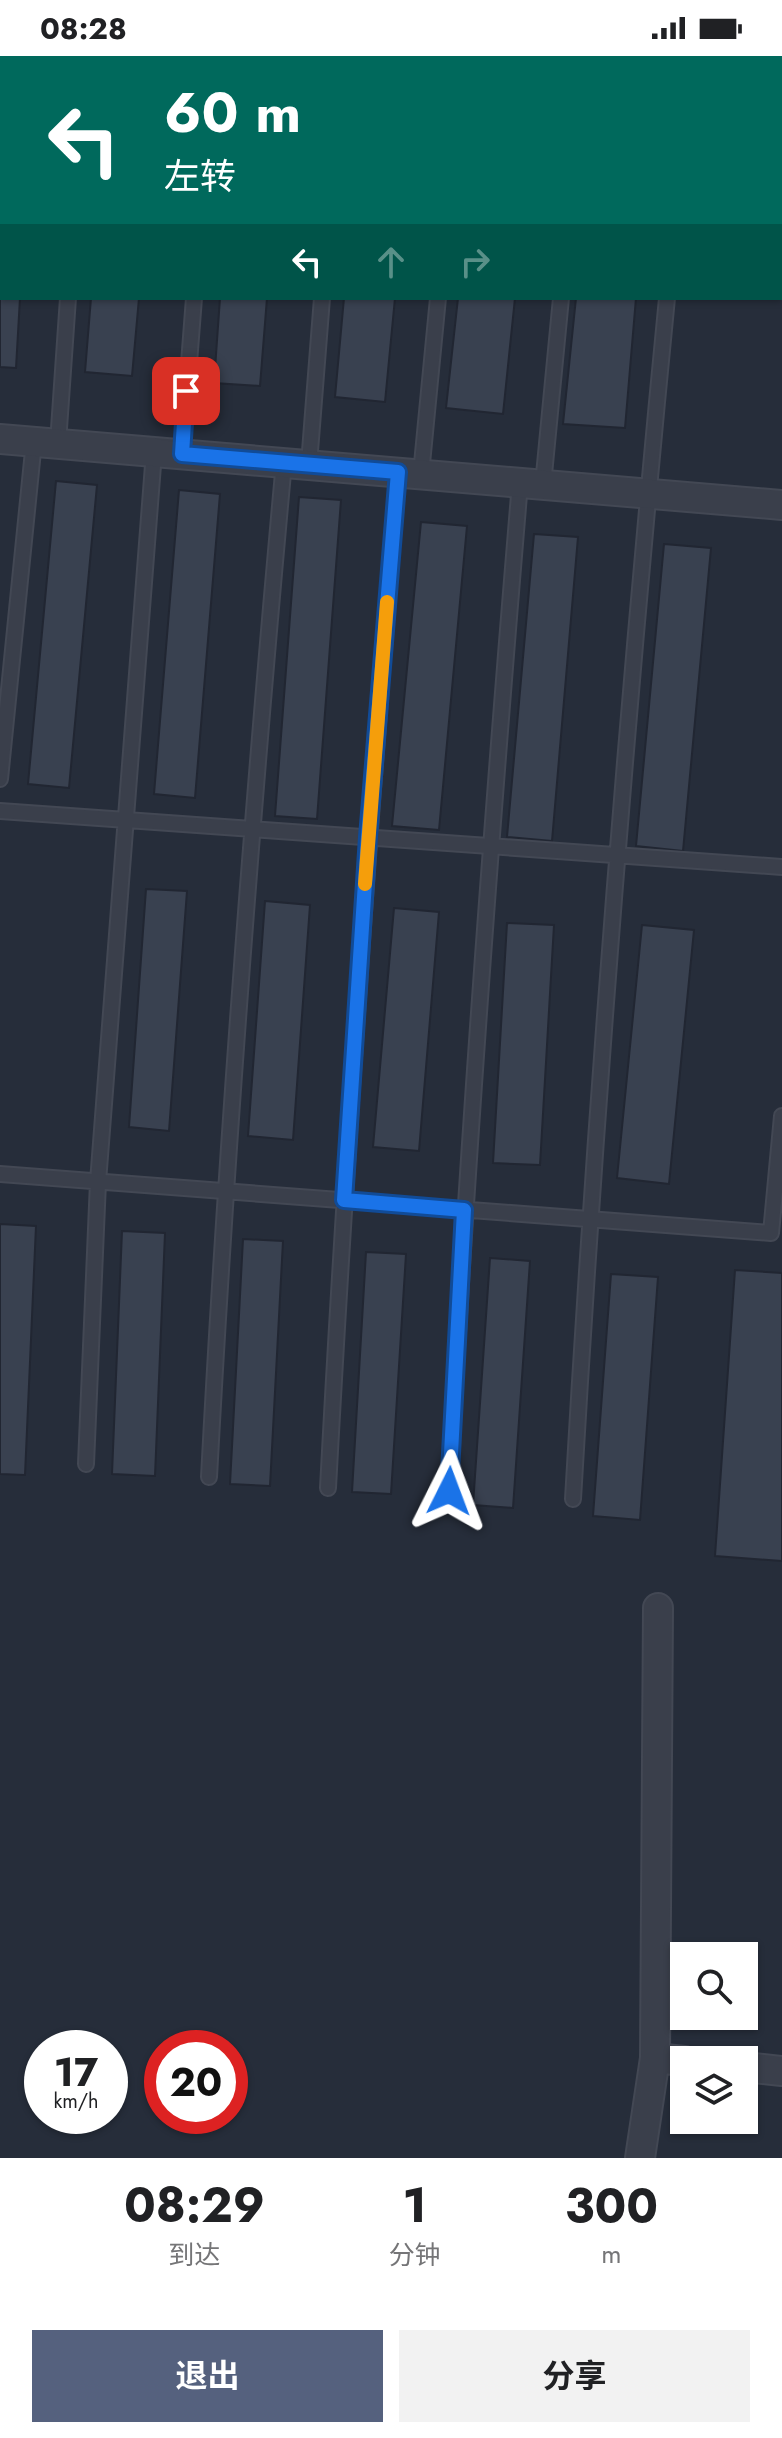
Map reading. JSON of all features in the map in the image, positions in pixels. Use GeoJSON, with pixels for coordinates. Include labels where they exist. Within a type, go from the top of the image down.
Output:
{"type":"FeatureCollection","features":[{"type":"Feature","properties":{"kind":"street"},"geometry":{"type":"LineString","coordinates":[[0,439],[782,505]]}},
{"type":"Feature","properties":{"kind":"street"},"geometry":{"type":"LineString","coordinates":[[640,2158],[655,2058],[658,1608]]}},
{"type":"Feature","properties":{"kind":"street"},"geometry":{"type":"LineString","coordinates":[[655,2058],[670,2060]]}},
{"type":"Feature","properties":{"kind":"street"},"geometry":{"type":"LineString","coordinates":[[758,2068],[782,2071]]}},
{"type":"Feature","properties":{"kind":"lane"},"geometry":{"type":"LineString","coordinates":[[0,779],[68,300]]}},
{"type":"Feature","properties":{"kind":"lane"},"geometry":{"type":"LineString","coordinates":[[86,1464],[98,1182],[124,820],[168,453],[194,300]]}},
{"type":"Feature","properties":{"kind":"lane"},"geometry":{"type":"LineString","coordinates":[[209,1477],[225,1191],[251,828],[296,463],[322,300]]}},
{"type":"Feature","properties":{"kind":"lane"},"geometry":{"type":"LineString","coordinates":[[328,1488],[368,837],[410,473],[438,300]]}},
{"type":"Feature","properties":{"kind":"lane"},"geometry":{"type":"LineString","coordinates":[[449,1491],[464,1210],[490,846],[532,484],[561,300]]}},
{"type":"Feature","properties":{"kind":"lane"},"geometry":{"type":"LineString","coordinates":[[573,1499],[589,1219],[616,855],[667,300]]}},
{"type":"Feature","properties":{"kind":"lane"},"geometry":{"type":"LineString","coordinates":[[0,811],[782,867]]}},
{"type":"Feature","properties":{"kind":"lane"},"geometry":{"type":"LineString","coordinates":[[0,1174],[771,1233],[782,1116]]}},
{"type":"Feature","properties":{"kind":"building"},"geometry":{"type":"Polygon","coordinates":[[[0,300],[20,300],[16,368],[0,367],[0,300]]]}},
{"type":"Feature","properties":{"kind":"building"},"geometry":{"type":"Polygon","coordinates":[[[91,300],[139,300],[132,376],[85,372],[91,300]]]}},
{"type":"Feature","properties":{"kind":"building"},"geometry":{"type":"Polygon","coordinates":[[[220,300],[267,300],[260,386],[214,383],[220,300]]]}},
{"type":"Feature","properties":{"kind":"building"},"geometry":{"type":"Polygon","coordinates":[[[344,300],[395,300],[385,402],[335,397],[344,300]]]}},
{"type":"Feature","properties":{"kind":"building"},"geometry":{"type":"Polygon","coordinates":[[[458,300],[515,300],[503,414],[446,408],[458,300]]]}},
{"type":"Feature","properties":{"kind":"building"},"geometry":{"type":"Polygon","coordinates":[[[576,300],[636,300],[625,428],[563,424],[576,300]]]}},
{"type":"Feature","properties":{"kind":"building"},"geometry":{"type":"Polygon","coordinates":[[[56,481],[97,485],[69,788],[28,784],[56,481]]]}},
{"type":"Feature","properties":{"kind":"building"},"geometry":{"type":"Polygon","coordinates":[[[179,490],[220,494],[195,798],[154,794],[179,490]]]}},
{"type":"Feature","properties":{"kind":"building"},"geometry":{"type":"Polygon","coordinates":[[[299,497],[341,500],[317,819],[275,816],[299,497]]]}},
{"type":"Feature","properties":{"kind":"building"},"geometry":{"type":"Polygon","coordinates":[[[421,522],[467,526],[439,830],[392,826],[421,522]]]}},
{"type":"Feature","properties":{"kind":"building"},"geometry":{"type":"Polygon","coordinates":[[[534,534],[578,537],[552,841],[507,837],[534,534]]]}},
{"type":"Feature","properties":{"kind":"building"},"geometry":{"type":"Polygon","coordinates":[[[664,544],[711,548],[683,851],[636,846],[664,544]]]}},
{"type":"Feature","properties":{"kind":"building"},"geometry":{"type":"Polygon","coordinates":[[[146,889],[187,891],[169,1131],[129,1127],[146,889]]]}},
{"type":"Feature","properties":{"kind":"building"},"geometry":{"type":"Polygon","coordinates":[[[265,901],[310,905],[293,1140],[248,1136],[265,901]]]}},
{"type":"Feature","properties":{"kind":"building"},"geometry":{"type":"Polygon","coordinates":[[[394,908],[439,912],[419,1151],[373,1147],[394,908]]]}},
{"type":"Feature","properties":{"kind":"building"},"geometry":{"type":"Polygon","coordinates":[[[507,923],[554,925],[540,1165],[493,1163],[507,923]]]}},
{"type":"Feature","properties":{"kind":"building"},"geometry":{"type":"Polygon","coordinates":[[[642,925],[694,930],[669,1184],[617,1178],[642,925]]]}},
{"type":"Feature","properties":{"kind":"building"},"geometry":{"type":"Polygon","coordinates":[[[0,1224],[36,1226],[25,1475],[0,1474],[0,1224]]]}},
{"type":"Feature","properties":{"kind":"building"},"geometry":{"type":"Polygon","coordinates":[[[122,1231],[165,1233],[155,1476],[112,1474],[122,1231]]]}},
{"type":"Feature","properties":{"kind":"building"},"geometry":{"type":"Polygon","coordinates":[[[243,1239],[283,1241],[270,1486],[230,1484],[243,1239]]]}},
{"type":"Feature","properties":{"kind":"building"},"geometry":{"type":"Polygon","coordinates":[[[366,1252],[406,1254],[391,1494],[352,1492],[366,1252]]]}},
{"type":"Feature","properties":{"kind":"building"},"geometry":{"type":"Polygon","coordinates":[[[490,1258],[530,1261],[513,1508],[473,1505],[490,1258]]]}},
{"type":"Feature","properties":{"kind":"building"},"geometry":{"type":"Polygon","coordinates":[[[735,1270],[782,1273],[782,1561],[715,1556],[735,1270]]]}},
{"type":"Feature","properties":{"kind":"building"},"geometry":{"type":"Polygon","coordinates":[[[611,1274],[658,1277],[640,1520],[593,1516],[611,1274]]]}},
{"type":"Feature","properties":{"kind":"slow traffic"},"geometry":{"type":"LineString","coordinates":[[365,884],[387,602]]}},
{"type":"Feature","properties":{"kind":"route"},"geometry":{"type":"LineString","coordinates":[[186,391],[182,454],[398,472],[368,837],[344,1200],[464,1210],[449,1491]]}}]}
